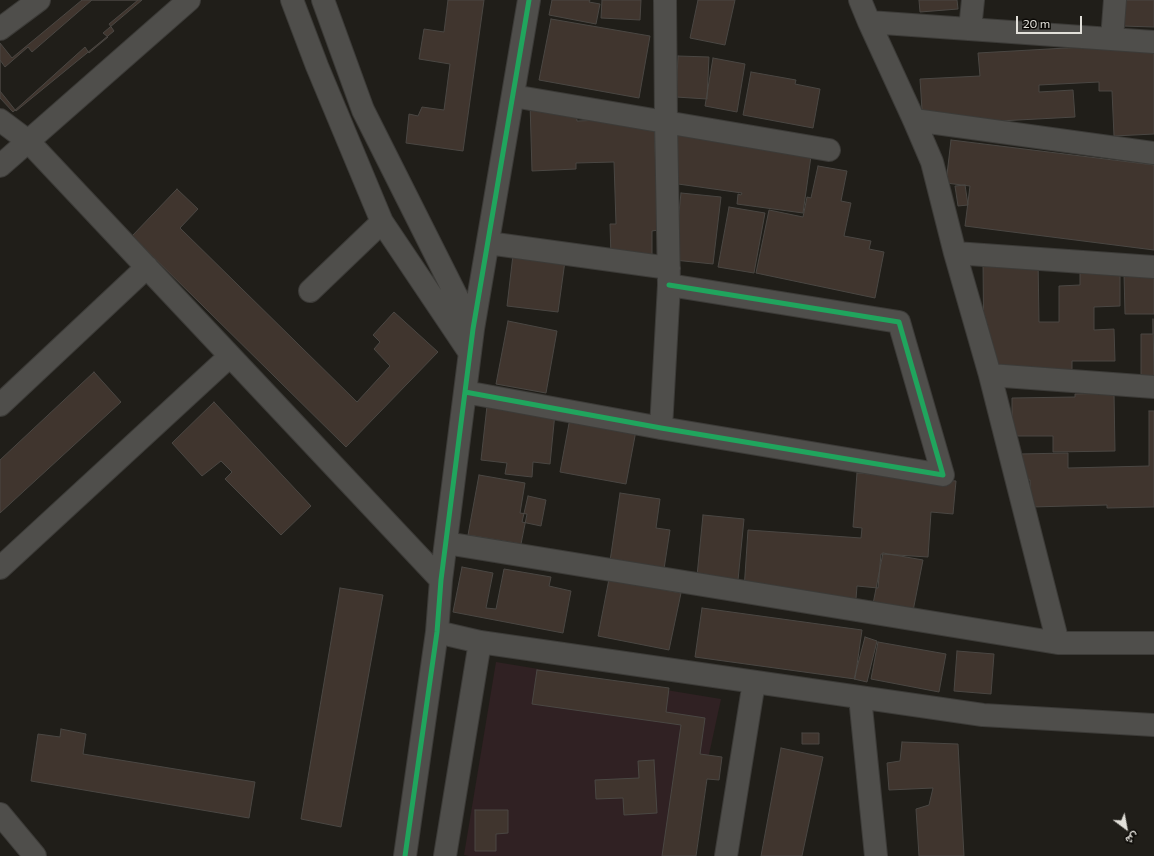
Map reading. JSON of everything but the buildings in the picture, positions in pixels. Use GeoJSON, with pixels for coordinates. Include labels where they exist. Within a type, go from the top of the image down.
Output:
{"type":"FeatureCollection","features":[{"type":"Feature","properties":{"kind":"street"},"geometry":{"type":"LineString","coordinates":[[0,29],[39,0]]}},
{"type":"Feature","properties":{"kind":"street"},"geometry":{"type":"LineString","coordinates":[[0,166],[190,0]]}},
{"type":"Feature","properties":{"kind":"street"},"geometry":{"type":"LineString","coordinates":[[292,0],[382,222],[470,353]]}},
{"type":"Feature","properties":{"kind":"street"},"geometry":{"type":"LineString","coordinates":[[323,0],[363,110],[473,329]]}},
{"type":"Feature","properties":{"kind":"street"},"geometry":{"type":"LineString","coordinates":[[405,856],[437,632],[441,580],[473,329],[530,0]]}},
{"type":"Feature","properties":{"kind":"street"},"geometry":{"type":"LineString","coordinates":[[661,428],[669,276],[665,0]]}},
{"type":"Feature","properties":{"kind":"street"},"geometry":{"type":"LineString","coordinates":[[860,0],[932,162],[955,253],[990,375],[1058,643]]}},
{"type":"Feature","properties":{"kind":"street"},"geometry":{"type":"LineString","coordinates":[[970,29],[973,0]]}},
{"type":"Feature","properties":{"kind":"street"},"geometry":{"type":"LineString","coordinates":[[1112,39],[1115,0]]}},
{"type":"Feature","properties":{"kind":"street"},"geometry":{"type":"LineString","coordinates":[[869,22],[1154,42]]}},
{"type":"Feature","properties":{"kind":"street"},"geometry":{"type":"LineString","coordinates":[[513,96],[829,150]]}},
{"type":"Feature","properties":{"kind":"street"},"geometry":{"type":"LineString","coordinates":[[0,120],[28,141],[441,580]]}},
{"type":"Feature","properties":{"kind":"street"},"geometry":{"type":"LineString","coordinates":[[914,120],[1154,153]]}},
{"type":"Feature","properties":{"kind":"street"},"geometry":{"type":"LineString","coordinates":[[310,291],[382,222]]}},
{"type":"Feature","properties":{"kind":"street"},"geometry":{"type":"LineString","coordinates":[[465,392],[661,428],[943,475],[899,322],[669,276],[488,243]]}},
{"type":"Feature","properties":{"kind":"street"},"geometry":{"type":"LineString","coordinates":[[955,253],[1154,267]]}},
{"type":"Feature","properties":{"kind":"street"},"geometry":{"type":"LineString","coordinates":[[0,405],[147,267]]}},
{"type":"Feature","properties":{"kind":"street"},"geometry":{"type":"LineString","coordinates":[[0,568],[230,356]]}},
{"type":"Feature","properties":{"kind":"street"},"geometry":{"type":"LineString","coordinates":[[990,375],[1154,387]]}},
{"type":"Feature","properties":{"kind":"street"},"geometry":{"type":"LineString","coordinates":[[446,543],[1058,643],[1154,643]]}},
{"type":"Feature","properties":{"kind":"street"},"geometry":{"type":"LineString","coordinates":[[437,632],[480,642],[983,715],[1154,725]]}},
{"type":"Feature","properties":{"kind":"street"},"geometry":{"type":"LineString","coordinates":[[445,856],[480,642]]}},
{"type":"Feature","properties":{"kind":"street"},"geometry":{"type":"LineString","coordinates":[[726,856],[754,682]]}},
{"type":"Feature","properties":{"kind":"street"},"geometry":{"type":"LineString","coordinates":[[860,697],[876,856]]}},
{"type":"Feature","properties":{"kind":"street"},"geometry":{"type":"LineString","coordinates":[[0,814],[35,856]]}},
{"type":"Feature","properties":{"kind":"shaded area"},"geometry":{"type":"Polygon","coordinates":[[[496,662],[721,699],[687,856],[464,855],[496,662]]]}},
{"type":"Feature","properties":{"kind":"cycle path"},"geometry":{"type":"LineString","coordinates":[[405,856],[437,632],[441,580],[473,329],[529,0]]}},
{"type":"Feature","properties":{"kind":"cycle path"},"geometry":{"type":"LineString","coordinates":[[465,392],[661,428],[943,475],[899,322],[669,285]]}}]}
